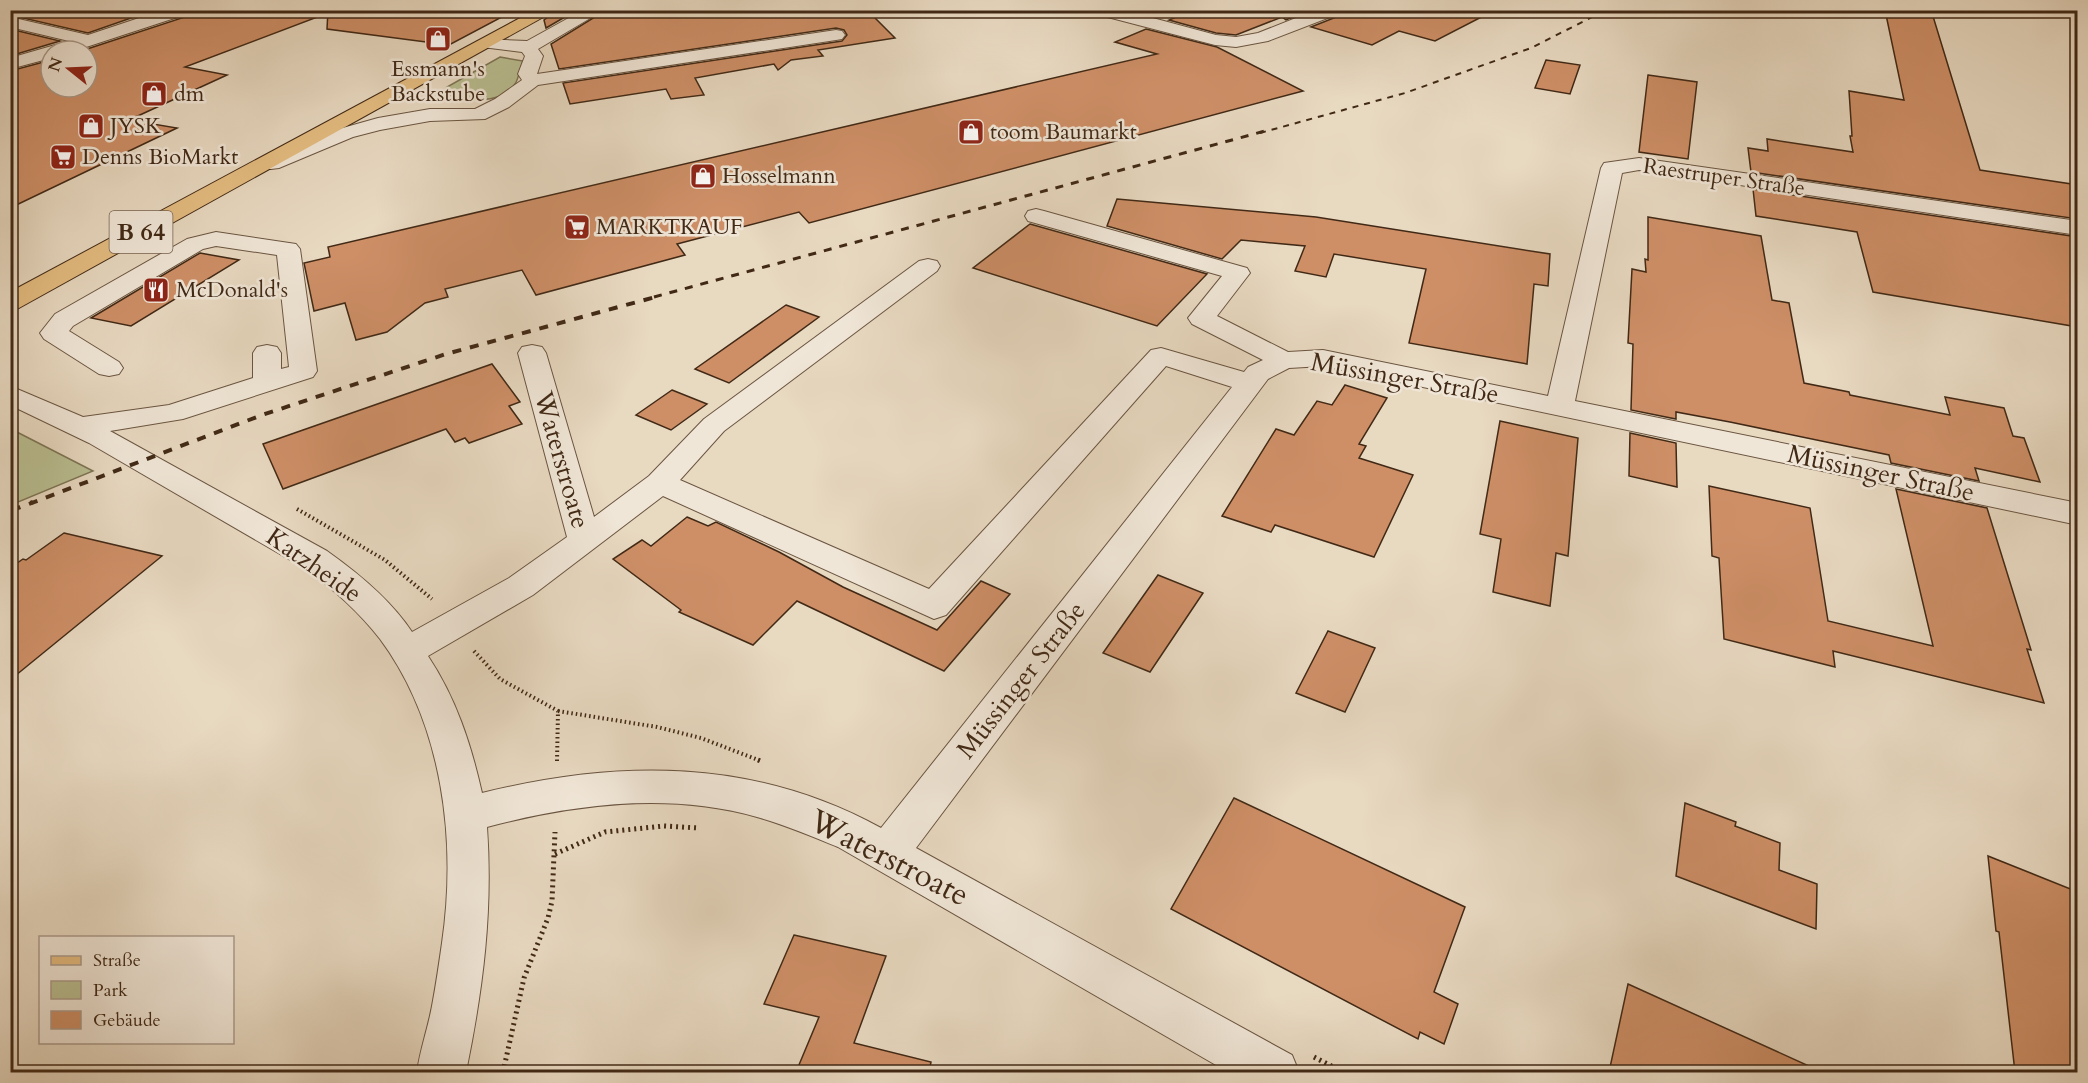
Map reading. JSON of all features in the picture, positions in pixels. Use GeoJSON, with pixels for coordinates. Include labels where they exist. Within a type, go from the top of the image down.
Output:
{"type":"FeatureCollection","features":[{"type":"Feature","properties":{"kind":"main road","name":"B 64"},"geometry":{"type":"LineString","coordinates":[[10,303],[548,10]]}},
{"type":"Feature","properties":{"kind":"street"},"geometry":{"type":"LineString","coordinates":[[96,39],[182,10]]}},
{"type":"Feature","properties":{"kind":"street"},"geometry":{"type":"LineString","coordinates":[[488,43],[521,47],[532,45],[596,10]]}},
{"type":"Feature","properties":{"kind":"street"},"geometry":{"type":"LineString","coordinates":[[1102,10],[1215,40],[1236,42],[1262,37],[1332,10]]}},
{"type":"Feature","properties":{"kind":"street"},"geometry":{"type":"LineString","coordinates":[[10,22],[82,39]]}},
{"type":"Feature","properties":{"kind":"street"},"geometry":{"type":"LineString","coordinates":[[478,125],[502,103],[532,81],[836,35]]}},
{"type":"Feature","properties":{"kind":"street"},"geometry":{"type":"LineString","coordinates":[[530,51],[534,56],[527,74],[532,81]]}},
{"type":"Feature","properties":{"kind":"street"},"geometry":{"type":"LineString","coordinates":[[10,64],[39,56]]}},
{"type":"Feature","properties":{"kind":"street"},"geometry":{"type":"LineString","coordinates":[[385,99],[478,125]]}},
{"type":"Feature","properties":{"kind":"street"},"geometry":{"type":"LineString","coordinates":[[247,175],[309,147],[378,124],[430,115],[478,125]]}},
{"type":"Feature","properties":{"kind":"street","name":"Raestruper Straße"},"geometry":{"type":"LineString","coordinates":[[1560,406],[1612,168],[1639,164],[2078,228]]}},
{"type":"Feature","properties":{"kind":"street"},"geometry":{"type":"LineString","coordinates":[[1036,216],[1238,273],[1201,318],[1284,360]]}},
{"type":"Feature","properties":{"kind":"street"},"geometry":{"type":"LineString","coordinates":[[79,426],[166,414],[303,371],[288,249],[216,239],[195,244],[64,320],[53,333],[109,368]]}},
{"type":"Feature","properties":{"kind":"street"},"geometry":{"type":"LineString","coordinates":[[584,541],[660,483],[714,425],[928,266]]}},
{"type":"Feature","properties":{"kind":"street"},"geometry":{"type":"LineString","coordinates":[[267,353],[267,383]]}},
{"type":"Feature","properties":{"kind":"street","name":"Waterstroate"},"geometry":{"type":"LineString","coordinates":[[408,650],[455,626],[553,566],[584,541],[532,353]]}},
{"type":"Feature","properties":{"kind":"street"},"geometry":{"type":"LineString","coordinates":[[660,483],[934,606],[1161,356],[1249,383]]}},
{"type":"Feature","properties":{"kind":"street","name":"Müssinger Straße"},"geometry":{"type":"LineString","coordinates":[[887,853],[1249,383],[1258,373],[1284,360],[1323,358],[2078,514]]}},
{"type":"Feature","properties":{"kind":"street","name":"Katzheide"},"geometry":{"type":"LineString","coordinates":[[14,398],[79,426],[250,521],[322,564],[359,594],[408,650],[433,692],[445,723],[460,775],[469,857],[467,922],[457,1005],[441,1072]]}},
{"type":"Feature","properties":{"kind":"street","name":"Waterstroate"},"geometry":{"type":"LineString","coordinates":[[465,815],[505,803],[555,793],[623,785],[657,784],[712,790],[792,809],[824,820],[887,853],[1275,1072]]}},
{"type":"Feature","properties":{"kind":"path"},"geometry":{"type":"LineString","coordinates":[[17,331],[23,336]]}},
{"type":"Feature","properties":{"kind":"path"},"geometry":{"type":"LineString","coordinates":[[286,504],[369,548],[399,568],[437,603],[500,680],[558,711],[552,901],[548,918],[524,978],[503,1072]]}},
{"type":"Feature","properties":{"kind":"path"},"geometry":{"type":"LineString","coordinates":[[555,854],[605,832],[664,826],[705,828]]}},
{"type":"Feature","properties":{"kind":"green space"},"geometry":{"type":"Polygon","coordinates":[[[500,57],[523,61],[516,82],[509,91],[501,96],[482,100],[472,100],[444,93],[447,87],[500,57]]]}},
{"type":"Feature","properties":{"kind":"green space"},"geometry":{"type":"Polygon","coordinates":[[[11,429],[93,471],[11,505],[11,429]]]}},
{"type":"Feature","properties":{"kind":"building"},"geometry":{"type":"Polygon","coordinates":[[[10,10],[154,10],[88,33],[10,15],[10,10]]]}},
{"type":"Feature","properties":{"kind":"building"},"geometry":{"type":"Polygon","coordinates":[[[191,10],[328,10],[328,13],[185,67],[227,75],[129,120],[177,128],[10,208],[10,71],[39,63],[39,99],[99,99],[99,45],[188,16],[191,10]]]}},
{"type":"Feature","properties":{"kind":"building"},"geometry":{"type":"Polygon","coordinates":[[[328,10],[515,10],[449,45],[327,29],[328,10]]]}},
{"type":"Feature","properties":{"kind":"building"},"geometry":{"type":"Polygon","coordinates":[[[558,10],[577,10],[546,28],[544,20],[558,10]]]}},
{"type":"Feature","properties":{"kind":"building"},"geometry":{"type":"Polygon","coordinates":[[[606,10],[867,10],[895,38],[818,50],[823,56],[791,60],[778,70],[774,64],[695,78],[704,95],[671,99],[666,89],[570,104],[563,83],[842,41],[847,35],[844,30],[836,28],[559,69],[551,44],[606,10]]]}},
{"type":"Feature","properties":{"kind":"building"},"geometry":{"type":"Polygon","coordinates":[[[1193,10],[1309,10],[1286,20],[1282,17],[1236,35],[1216,33],[1169,20],[1193,10]]]}},
{"type":"Feature","properties":{"kind":"building"},"geometry":{"type":"Polygon","coordinates":[[[1342,10],[1495,10],[1435,41],[1399,31],[1372,45],[1311,27],[1339,16],[1342,10]]]}},
{"type":"Feature","properties":{"kind":"building"},"geometry":{"type":"Polygon","coordinates":[[[1885,10],[1932,13],[1980,170],[2078,185],[2078,219],[1751,172],[1748,148],[1768,151],[1767,139],[1853,152],[1850,136],[1852,136],[1849,91],[1904,100],[1885,10]]]}},
{"type":"Feature","properties":{"kind":"building"},"geometry":{"type":"Polygon","coordinates":[[[10,29],[52,39],[39,39],[39,47],[10,56],[10,29]]]}},
{"type":"Feature","properties":{"kind":"building"},"geometry":{"type":"Polygon","coordinates":[[[1146,29],[1217,47],[1303,91],[809,223],[799,212],[677,244],[685,255],[536,295],[522,270],[445,289],[448,297],[425,303],[387,332],[356,340],[345,303],[314,311],[304,263],[330,257],[328,247],[1157,54],[1115,42],[1146,29]]]}},
{"type":"Feature","properties":{"kind":"building"},"geometry":{"type":"Polygon","coordinates":[[[1546,60],[1580,65],[1570,94],[1535,88],[1546,60]]]}},
{"type":"Feature","properties":{"kind":"building"},"geometry":{"type":"Polygon","coordinates":[[[1648,75],[1697,82],[1688,159],[1639,152],[1648,75]]]}},
{"type":"Feature","properties":{"kind":"building"},"geometry":{"type":"Polygon","coordinates":[[[1753,189],[2078,237],[2078,327],[1873,292],[1857,232],[1756,216],[1753,189]]]}},
{"type":"Feature","properties":{"kind":"building"},"geometry":{"type":"Polygon","coordinates":[[[1117,199],[1316,217],[1550,254],[1548,286],[1534,284],[1527,364],[1409,343],[1426,269],[1334,254],[1326,277],[1295,271],[1305,246],[1241,240],[1222,259],[1107,226],[1117,199]]]}},
{"type":"Feature","properties":{"kind":"building"},"geometry":{"type":"Polygon","coordinates":[[[1648,217],[1761,236],[1772,300],[1789,303],[1804,383],[1849,392],[1850,395],[1950,415],[1945,397],[2004,408],[2013,436],[2024,438],[2040,482],[1975,468],[1979,481],[1891,463],[1889,455],[1730,422],[1676,412],[1676,419],[1631,410],[1633,344],[1628,343],[1632,269],[1646,272],[1648,217]]]}},
{"type":"Feature","properties":{"kind":"building"},"geometry":{"type":"Polygon","coordinates":[[[1030,224],[1207,274],[1157,326],[973,268],[1030,224]]]}},
{"type":"Feature","properties":{"kind":"building","name":"McDonald's"},"geometry":{"type":"Polygon","coordinates":[[[200,253],[239,260],[131,326],[91,318],[200,253]]]}},
{"type":"Feature","properties":{"kind":"building"},"geometry":{"type":"Polygon","coordinates":[[[786,305],[819,317],[729,383],[695,369],[786,305]]]}},
{"type":"Feature","properties":{"kind":"building"},"geometry":{"type":"Polygon","coordinates":[[[492,364],[520,402],[509,406],[522,424],[469,443],[465,438],[455,442],[446,429],[283,489],[263,444],[492,364]]]}},
{"type":"Feature","properties":{"kind":"building"},"geometry":{"type":"Polygon","coordinates":[[[1345,385],[1387,398],[1359,444],[1366,446],[1359,458],[1413,475],[1374,557],[1275,525],[1271,532],[1222,516],[1276,429],[1294,435],[1317,401],[1332,405],[1345,385]]]}},
{"type":"Feature","properties":{"kind":"building"},"geometry":{"type":"Polygon","coordinates":[[[672,390],[707,404],[671,430],[636,415],[672,390]]]}},
{"type":"Feature","properties":{"kind":"building"},"geometry":{"type":"Polygon","coordinates":[[[1500,421],[1578,438],[1568,556],[1556,553],[1550,606],[1493,592],[1501,539],[1480,534],[1500,421]]]}},
{"type":"Feature","properties":{"kind":"building"},"geometry":{"type":"Polygon","coordinates":[[[1630,433],[1676,443],[1677,487],[1629,476],[1630,433]]]}},
{"type":"Feature","properties":{"kind":"building"},"geometry":{"type":"Polygon","coordinates":[[[1709,486],[1810,508],[1828,621],[1933,646],[1896,489],[1987,508],[2031,650],[2027,649],[2044,703],[1833,651],[1835,667],[1724,639],[1719,558],[1712,556],[1709,486]]]}},
{"type":"Feature","properties":{"kind":"building"},"geometry":{"type":"Polygon","coordinates":[[[687,517],[708,526],[716,522],[779,552],[843,587],[937,630],[981,581],[1010,594],[944,671],[797,601],[753,645],[679,612],[681,610],[613,559],[642,540],[651,546],[687,517]]]}},
{"type":"Feature","properties":{"kind":"building"},"geometry":{"type":"Polygon","coordinates":[[[64,533],[162,556],[10,680],[10,568],[23,559],[26,560],[64,533]]]}},
{"type":"Feature","properties":{"kind":"building"},"geometry":{"type":"Polygon","coordinates":[[[1158,575],[1203,593],[1150,672],[1103,653],[1158,575]]]}},
{"type":"Feature","properties":{"kind":"building"},"geometry":{"type":"Polygon","coordinates":[[[1328,631],[1375,648],[1345,712],[1296,693],[1328,631]]]}},
{"type":"Feature","properties":{"kind":"building"},"geometry":{"type":"Polygon","coordinates":[[[1234,798],[1465,907],[1434,992],[1458,1004],[1444,1044],[1420,1032],[1418,1039],[1171,909],[1234,798]]]}},
{"type":"Feature","properties":{"kind":"building"},"geometry":{"type":"Polygon","coordinates":[[[1685,803],[1736,822],[1735,826],[1780,843],[1779,870],[1817,884],[1816,929],[1676,876],[1685,803]]]}},
{"type":"Feature","properties":{"kind":"building"},"geometry":{"type":"Polygon","coordinates":[[[1988,856],[2078,892],[2078,1072],[2015,1072],[1988,856]]]}},
{"type":"Feature","properties":{"kind":"building"},"geometry":{"type":"Polygon","coordinates":[[[794,935],[886,956],[854,1043],[931,1062],[929,1072],[796,1072],[819,1017],[764,1004],[794,935]]]}},
{"type":"Feature","properties":{"kind":"building"},"geometry":{"type":"Polygon","coordinates":[[[1628,984],[1822,1072],[1609,1072],[1628,984]]]}},
{"type":"Feature","properties":{"kind":"railway"},"geometry":{"type":"LineString","coordinates":[[1260,133],[1405,93],[1531,48],[1606,10]]}},
{"type":"Feature","properties":{"kind":"railway"},"geometry":{"type":"LineString","coordinates":[[654,297],[1265,131]]}},
{"type":"Feature","properties":{"kind":"railway"},"geometry":{"type":"LineString","coordinates":[[29,504],[262,415],[446,354],[659,296]]}},
{"type":"Feature","properties":{"kind":"railway"},"geometry":{"type":"LineString","coordinates":[[10,511],[33,502]]}},
{"type":"Feature","properties":{"kind":"place","name":"Essmann's Backstube"},"geometry":{"type":"Point","coordinates":[438,39]}},
{"type":"Feature","properties":{"kind":"place","name":"dm"},"geometry":{"type":"Point","coordinates":[154,94]}},
{"type":"Feature","properties":{"kind":"place","name":"JYSK"},"geometry":{"type":"Point","coordinates":[91,126]}},
{"type":"Feature","properties":{"kind":"place","name":"toom Baumarkt"},"geometry":{"type":"Point","coordinates":[971,132]}},
{"type":"Feature","properties":{"kind":"place","name":"Denns BioMarkt"},"geometry":{"type":"Point","coordinates":[63,157]}},
{"type":"Feature","properties":{"kind":"place","name":"Hosselmann"},"geometry":{"type":"Point","coordinates":[703,176]}},
{"type":"Feature","properties":{"kind":"place","name":"MARKTKAUF"},"geometry":{"type":"Point","coordinates":[577,227]}},
{"type":"Feature","properties":{"kind":"place","name":"McDonald's"},"geometry":{"type":"Point","coordinates":[156,290]}}]}
